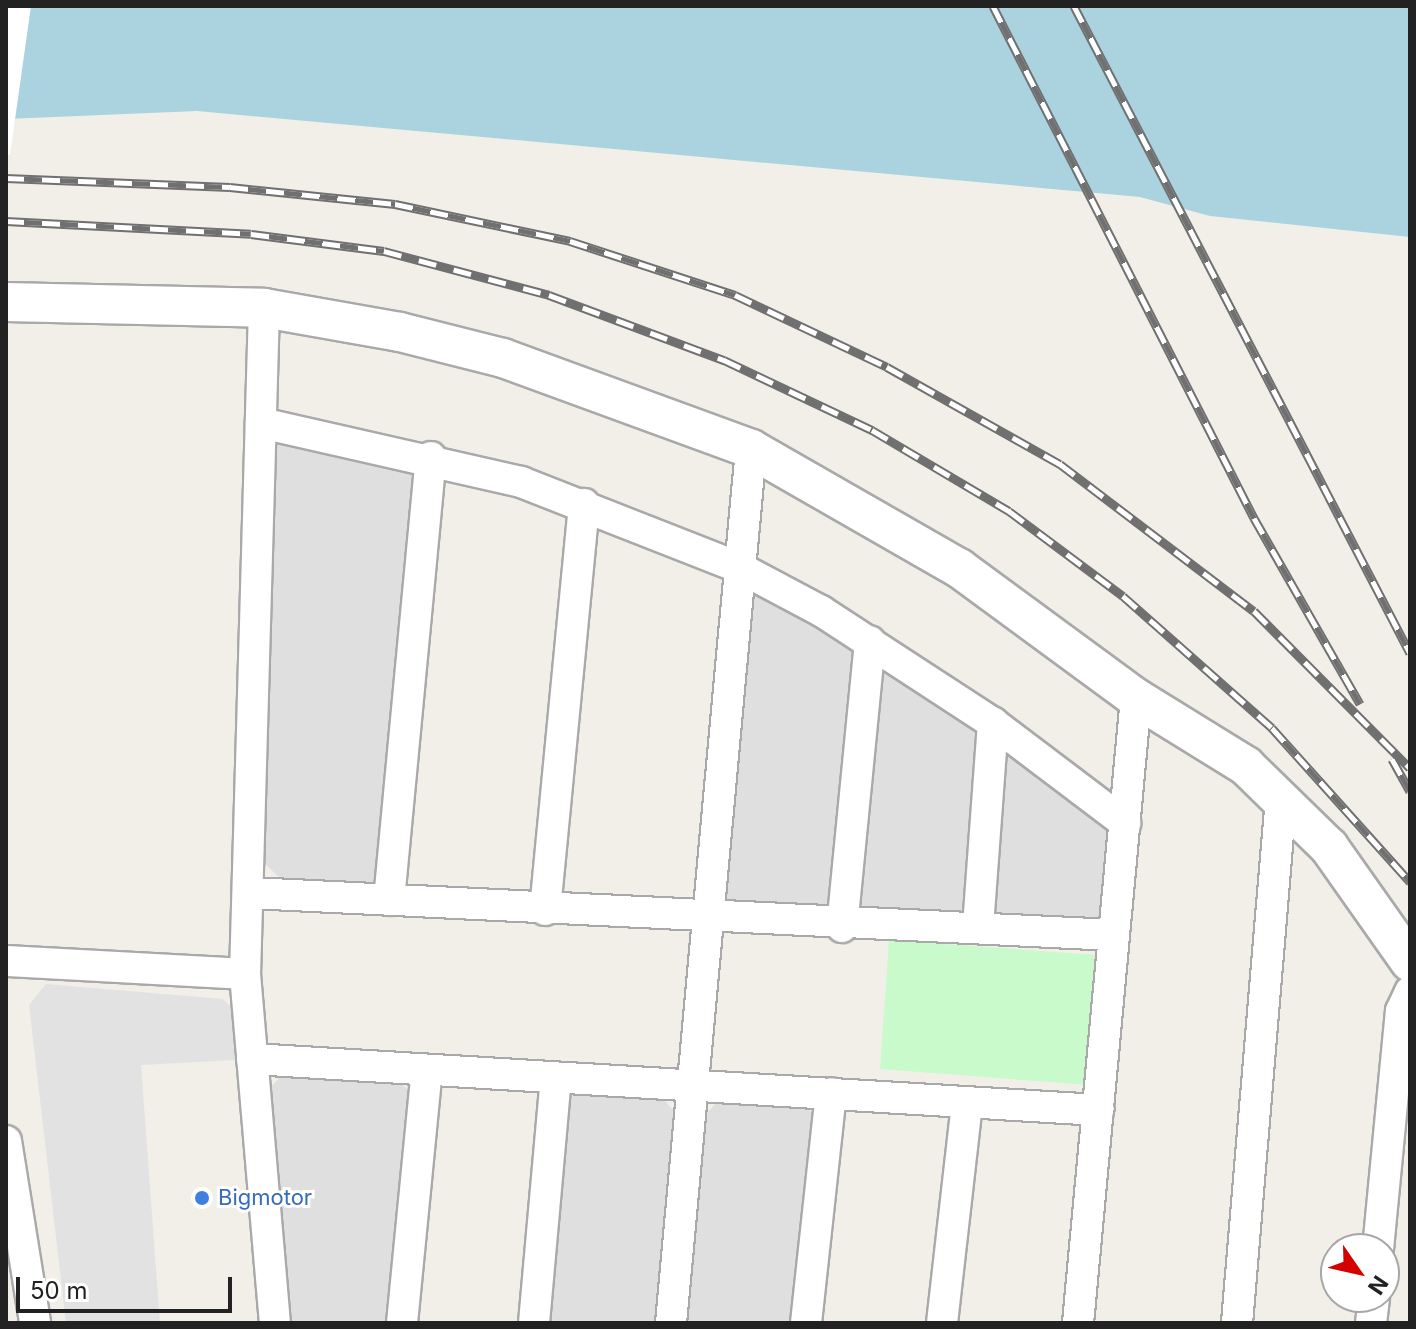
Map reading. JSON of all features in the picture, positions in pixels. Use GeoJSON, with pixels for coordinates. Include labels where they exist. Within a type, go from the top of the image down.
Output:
{"type":"FeatureCollection","features":[{"type":"Feature","properties":{"kind":"street"},"geometry":{"type":"LineString","coordinates":[[6,302],[264,308],[503,358],[751,449],[959,568],[1136,698],[1246,766],[1329,847],[1410,962]]}},
{"type":"Feature","properties":{"kind":"street"},"geometry":{"type":"LineString","coordinates":[[264,308],[251,893],[245,974],[275,1323]]}},
{"type":"Feature","properties":{"kind":"street"},"geometry":{"type":"LineString","coordinates":[[261,423],[431,457],[584,504],[740,568],[870,641],[993,723],[1125,823]]}},
{"type":"Feature","properties":{"kind":"street"},"geometry":{"type":"LineString","coordinates":[[671,1323],[695,1088],[751,449]]}},
{"type":"Feature","properties":{"kind":"street"},"geometry":{"type":"LineString","coordinates":[[389,900],[431,457]]}},
{"type":"Feature","properties":{"kind":"street"},"geometry":{"type":"LineString","coordinates":[[545,910],[584,504]]}},
{"type":"Feature","properties":{"kind":"street"},"geometry":{"type":"LineString","coordinates":[[842,927],[870,641]]}},
{"type":"Feature","properties":{"kind":"street"},"geometry":{"type":"LineString","coordinates":[[1078,1323],[1136,698]]}},
{"type":"Feature","properties":{"kind":"street"},"geometry":{"type":"LineString","coordinates":[[978,927],[993,723]]}},
{"type":"Feature","properties":{"kind":"street"},"geometry":{"type":"LineString","coordinates":[[1237,1323],[1281,798]]}},
{"type":"Feature","properties":{"kind":"street"},"geometry":{"type":"LineString","coordinates":[[251,893],[842,927],[978,927],[1114,935]]}},
{"type":"Feature","properties":{"kind":"street"},"geometry":{"type":"LineString","coordinates":[[6,961],[245,974]]}},
{"type":"Feature","properties":{"kind":"street"},"geometry":{"type":"LineString","coordinates":[[1380,1233],[1401,1011],[1410,992]]}},
{"type":"Feature","properties":{"kind":"street"},"geometry":{"type":"LineString","coordinates":[[252,1059],[1098,1110]]}},
{"type":"Feature","properties":{"kind":"street"},"geometry":{"type":"LineString","coordinates":[[402,1323],[427,1070]]}},
{"type":"Feature","properties":{"kind":"street"},"geometry":{"type":"LineString","coordinates":[[534,1323],[556,1078]]}},
{"type":"Feature","properties":{"kind":"street"},"geometry":{"type":"LineString","coordinates":[[806,1323],[831,1093]]}},
{"type":"Feature","properties":{"kind":"street"},"geometry":{"type":"LineString","coordinates":[[942,1323],[967,1102]]}},
{"type":"Feature","properties":{"kind":"street"},"geometry":{"type":"LineString","coordinates":[[6,1141],[35,1323]]}},
{"type":"Feature","properties":{"kind":"shaded area"},"geometry":{"type":"Polygon","coordinates":[[[282,440],[411,464],[419,475],[381,876],[374,884],[280,878],[265,864],[276,446],[282,440]]]}},
{"type":"Feature","properties":{"kind":"shaded area"},"geometry":{"type":"Polygon","coordinates":[[[762,590],[851,642],[859,657],[835,904],[826,916],[735,911],[726,898],[751,595],[762,590]]]}},
{"type":"Feature","properties":{"kind":"shaded area"},"geometry":{"type":"Polygon","coordinates":[[[887,662],[979,724],[967,917],[852,913],[876,671],[887,662]]]}},
{"type":"Feature","properties":{"kind":"shaded area"},"geometry":{"type":"Polygon","coordinates":[[[999,748],[1009,748],[1109,829],[1099,922],[985,918],[999,748]]]}},
{"type":"Feature","properties":{"kind":"shaded area"},"geometry":{"type":"Polygon","coordinates":[[[46,984],[223,999],[235,1011],[236,1060],[141,1065],[160,1323],[66,1323],[29,1005],[46,984]]]}},
{"type":"Feature","properties":{"kind":"shaded area"},"geometry":{"type":"Polygon","coordinates":[[[282,1075],[400,1083],[412,1093],[391,1323],[292,1323],[271,1087],[282,1075]]]}},
{"type":"Feature","properties":{"kind":"shaded area"},"geometry":{"type":"Polygon","coordinates":[[[575,1093],[663,1099],[674,1111],[654,1323],[546,1323],[567,1102],[575,1093]]]}},
{"type":"Feature","properties":{"kind":"shaded area"},"geometry":{"type":"Polygon","coordinates":[[[718,1101],[806,1106],[815,1117],[795,1323],[687,1323],[706,1114],[718,1101]]]}},
{"type":"Feature","properties":{"kind":"green space"},"geometry":{"type":"Polygon","coordinates":[[[889,940],[1097,955],[1088,1085],[880,1069],[889,940]]]}},
{"type":"Feature","properties":{"kind":"water"},"geometry":{"type":"Polygon","coordinates":[[[6,6],[1410,6],[1410,237],[1210,216],[1140,197],[197,111],[6,119],[6,6]]]}},
{"type":"Feature","properties":{"kind":"pier"},"geometry":{"type":"Polygon","coordinates":[[[6,6],[31,6],[10,155],[6,155],[6,6]]]}},
{"type":"Feature","properties":{"kind":"railway"},"geometry":{"type":"LineString","coordinates":[[993,6],[1254,518],[1360,704]]}},
{"type":"Feature","properties":{"kind":"railway"},"geometry":{"type":"LineString","coordinates":[[1074,6],[1410,653]]}},
{"type":"Feature","properties":{"kind":"railway"},"geometry":{"type":"LineString","coordinates":[[6,178],[230,187],[395,204],[570,241],[735,295],[887,367],[1060,464],[1254,611],[1410,768]]}},
{"type":"Feature","properties":{"kind":"railway"},"geometry":{"type":"LineString","coordinates":[[6,221],[251,234],[384,251],[549,295],[724,360],[872,430],[1009,511],[1123,596],[1272,728],[1410,882]]}},
{"type":"Feature","properties":{"kind":"railway"},"geometry":{"type":"LineString","coordinates":[[1392,759],[1410,791]]}},
{"type":"Feature","properties":{"kind":"place","name":"Bigmotor"},"geometry":{"type":"Point","coordinates":[202,1198]}}]}
